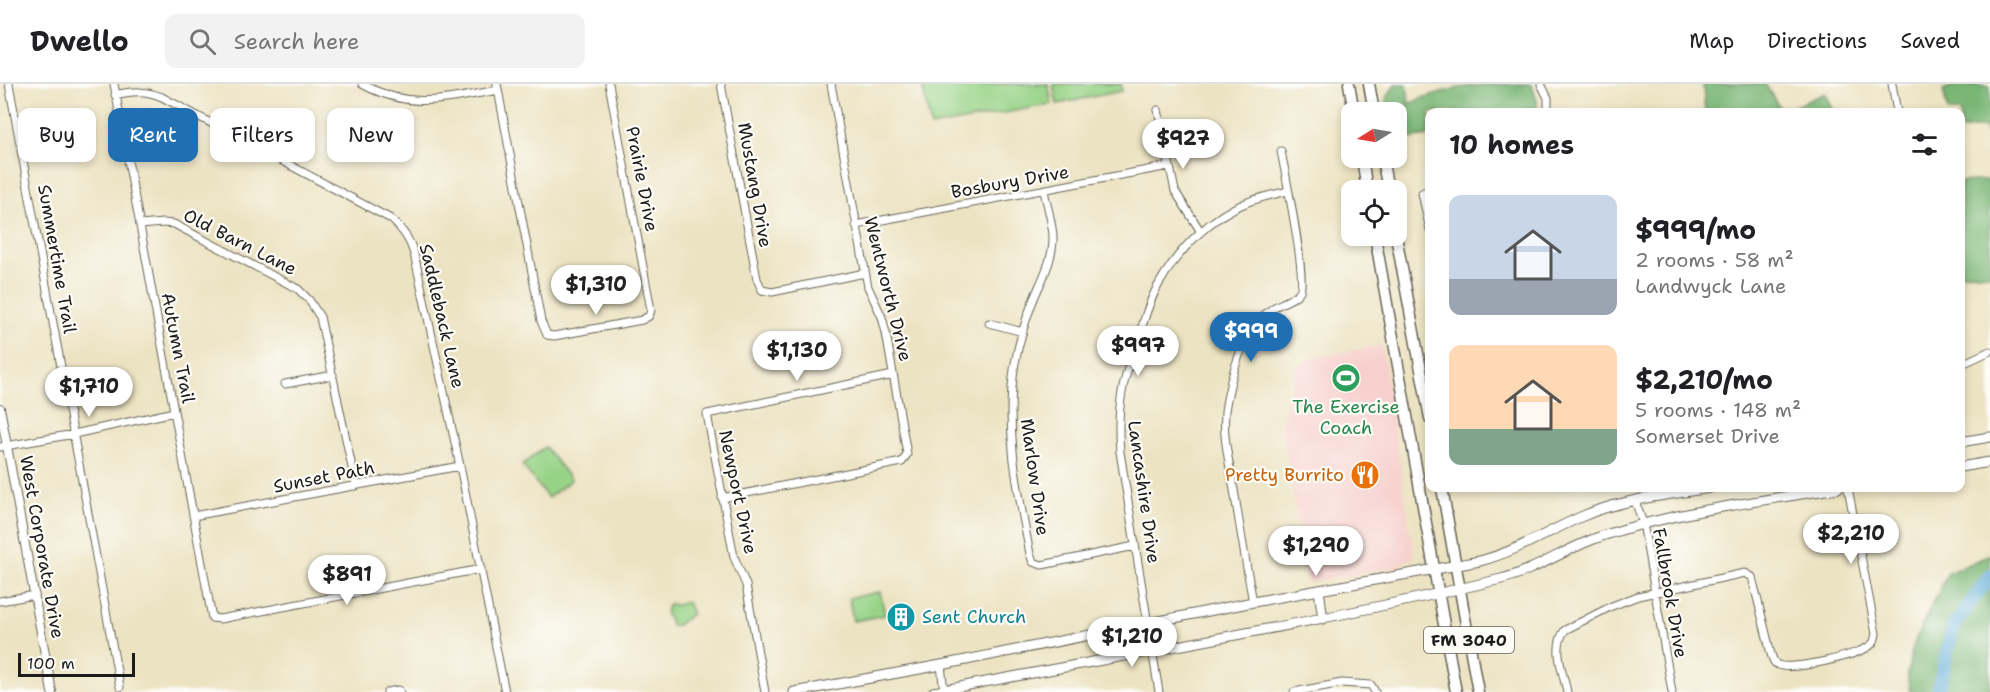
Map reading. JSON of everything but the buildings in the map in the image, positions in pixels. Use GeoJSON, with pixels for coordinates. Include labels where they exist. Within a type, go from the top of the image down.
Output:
{"type":"FeatureCollection","features":[{"type":"Feature","properties":{"kind":"main road"},"geometry":{"type":"LineString","coordinates":[[1349,84],[1352,102]]}},
{"type":"Feature","properties":{"kind":"main road"},"geometry":{"type":"LineString","coordinates":[[1369,84],[1372,102]]}},
{"type":"Feature","properties":{"kind":"main road","name":"FM 3040"},"geometry":{"type":"LineString","coordinates":[[1377,246],[1456,692]]}},
{"type":"Feature","properties":{"kind":"main road"},"geometry":{"type":"LineString","coordinates":[[1398,246],[1425,391]]}},
{"type":"Feature","properties":{"kind":"main road"},"geometry":{"type":"LineString","coordinates":[[1965,441],[1990,437]]}},
{"type":"Feature","properties":{"kind":"main road"},"geometry":{"type":"LineString","coordinates":[[1965,466],[1990,462]]}},
{"type":"Feature","properties":{"kind":"main road","name":"FM 3040"},"geometry":{"type":"LineString","coordinates":[[1443,492],[1478,692]]}},
{"type":"Feature","properties":{"kind":"main road"},"geometry":{"type":"LineString","coordinates":[[794,692],[1253,602],[1456,565],[1508,553],[1583,515],[1608,507],[1687,492]]}},
{"type":"Feature","properties":{"kind":"main road"},"geometry":{"type":"LineString","coordinates":[[933,692],[1323,619],[1506,578],[1601,536],[1643,523],[1816,492]]}},
{"type":"Feature","properties":{"kind":"main road"},"geometry":{"type":"LineString","coordinates":[[1319,590],[1323,619]]}},
{"type":"Feature","properties":{"kind":"street","name":"Summertime Trail"},"geometry":{"type":"LineString","coordinates":[[9,84],[120,687]]}},
{"type":"Feature","properties":{"kind":"street","name":"Autumn Trail"},"geometry":{"type":"LineString","coordinates":[[114,84],[212,618],[220,619],[481,569]]}},
{"type":"Feature","properties":{"kind":"street","name":"Prairie Drive"},"geometry":{"type":"LineString","coordinates":[[498,87],[541,321],[547,335],[554,336],[642,320],[649,316],[650,304],[609,84]]}},
{"type":"Feature","properties":{"kind":"street","name":"Mustang Drive"},"geometry":{"type":"LineString","coordinates":[[721,84],[757,279],[762,290],[772,292],[865,273]]}},
{"type":"Feature","properties":{"kind":"street","name":"Wentworth Drive"},"geometry":{"type":"LineString","coordinates":[[722,498],[902,462],[907,454],[886,333],[882,316],[868,287],[865,273],[831,84]]}},
{"type":"Feature","properties":{"kind":"street"},"geometry":{"type":"LineString","coordinates":[[1541,84],[1548,98],[1548,108]]}},
{"type":"Feature","properties":{"kind":"street"},"geometry":{"type":"LineString","coordinates":[[1892,84],[1896,108]]}},
{"type":"Feature","properties":{"kind":"street"},"geometry":{"type":"LineString","coordinates":[[367,85],[400,100],[419,102],[498,87]]}},
{"type":"Feature","properties":{"kind":"street","name":"Saddleback Lane"},"geometry":{"type":"LineString","coordinates":[[115,95],[149,91],[162,97],[391,219],[404,231],[411,243],[415,258],[460,466],[505,692]]}},
{"type":"Feature","properties":{"kind":"street"},"geometry":{"type":"LineString","coordinates":[[1158,110],[1169,166],[1178,197],[1201,232]]}},
{"type":"Feature","properties":{"kind":"street"},"geometry":{"type":"LineString","coordinates":[[1253,602],[1227,449],[1225,410],[1235,368],[1258,321],[1274,307],[1287,302],[1300,291],[1302,281],[1298,244],[1281,151]]}},
{"type":"Feature","properties":{"kind":"street","name":"Bosbury Drive"},"geometry":{"type":"LineString","coordinates":[[856,225],[1169,166]]}},
{"type":"Feature","properties":{"kind":"street","name":"Marlow Drive"},"geometry":{"type":"LineString","coordinates":[[1044,191],[1053,237],[1052,246],[1049,263],[1033,299],[1015,363],[1011,414],[1012,448],[1019,497],[1033,562],[1042,564],[1135,546]]}},
{"type":"Feature","properties":{"kind":"street","name":"Lancashire Drive"},"geometry":{"type":"LineString","coordinates":[[1159,692],[1120,452],[1118,429],[1121,395],[1129,364],[1158,285],[1175,259],[1201,232],[1222,215],[1246,202],[1288,191]]}},
{"type":"Feature","properties":{"kind":"street","name":"Old Barn Lane"},"geometry":{"type":"LineString","coordinates":[[140,225],[174,224],[298,289],[309,300],[320,317],[356,486]]}},
{"type":"Feature","properties":{"kind":"street"},"geometry":{"type":"LineString","coordinates":[[989,323],[1023,332]]}},
{"type":"Feature","properties":{"kind":"street"},"geometry":{"type":"LineString","coordinates":[[1965,363],[1990,351]]}},
{"type":"Feature","properties":{"kind":"street"},"geometry":{"type":"LineString","coordinates":[[285,384],[333,375]]}},
{"type":"Feature","properties":{"kind":"street","name":"Newport Drive"},"geometry":{"type":"LineString","coordinates":[[765,692],[746,585],[734,557],[707,414],[893,375]]}},
{"type":"Feature","properties":{"kind":"street","name":"West Corporate Drive"},"geometry":{"type":"LineString","coordinates":[[0,408],[4,446],[35,595],[52,692]]}},
{"type":"Feature","properties":{"kind":"street"},"geometry":{"type":"LineString","coordinates":[[4,446],[74,434],[174,412]]}},
{"type":"Feature","properties":{"kind":"street","name":"Sunset Path"},"geometry":{"type":"LineString","coordinates":[[193,516],[460,466]]}},
{"type":"Feature","properties":{"kind":"street"},"geometry":{"type":"LineString","coordinates":[[1567,692],[1558,646],[1565,630],[1612,606],[1638,596],[1749,574],[1752,577],[1770,654],[1774,663],[1781,667],[1849,656],[1873,644],[1876,634],[1849,492]]}},
{"type":"Feature","properties":{"kind":"street","name":"Fallbrook Drive"},"geometry":{"type":"LineString","coordinates":[[1635,501],[1643,523],[1672,692]]}},
{"type":"Feature","properties":{"kind":"street"},"geometry":{"type":"LineString","coordinates":[[0,601],[35,595]]}},
{"type":"Feature","properties":{"kind":"street"},"geometry":{"type":"LineString","coordinates":[[941,665],[944,691]]}},
{"type":"Feature","properties":{"kind":"street"},"geometry":{"type":"LineString","coordinates":[[1294,692],[1342,683],[1373,689]]}},
{"type":"Feature","properties":{"kind":"street"},"geometry":{"type":"LineString","coordinates":[[387,692],[399,691]]}},
{"type":"Feature","properties":{"kind":"shaded area"},"geometry":{"type":"Polygon","coordinates":[[[1382,345],[1414,556],[1397,567],[1308,583],[1281,424],[1298,368],[1308,359],[1382,345]]]}},
{"type":"Feature","properties":{"kind":"green space"},"geometry":{"type":"Polygon","coordinates":[[[922,84],[1048,84],[1052,104],[931,127],[922,84]]]}},
{"type":"Feature","properties":{"kind":"green space"},"geometry":{"type":"Polygon","coordinates":[[[1053,84],[1121,84],[1122,91],[1057,104],[1053,84]]]}},
{"type":"Feature","properties":{"kind":"green space"},"geometry":{"type":"Polygon","coordinates":[[[1395,84],[1407,84],[1409,104],[1439,92],[1469,86],[1531,84],[1537,100],[1537,108],[1425,108],[1425,137],[1407,139],[1407,102],[1386,102],[1395,84]]]}},
{"type":"Feature","properties":{"kind":"green space"},"geometry":{"type":"Polygon","coordinates":[[[1703,84],[1765,84],[1780,108],[1705,108],[1703,84]]]}},
{"type":"Feature","properties":{"kind":"green space"},"geometry":{"type":"Polygon","coordinates":[[[1958,84],[1990,86],[1990,136],[1983,127],[1965,129],[1965,108],[1947,108],[1943,90],[1958,84]]]}},
{"type":"Feature","properties":{"kind":"green space"},"geometry":{"type":"Polygon","coordinates":[[[1825,93],[1831,108],[1791,108],[1825,93]]]}},
{"type":"Feature","properties":{"kind":"green space"},"geometry":{"type":"Polygon","coordinates":[[[1990,180],[1990,275],[1965,274],[1965,182],[1990,180]]]}},
{"type":"Feature","properties":{"kind":"green space"},"geometry":{"type":"Polygon","coordinates":[[[545,447],[571,480],[548,498],[522,465],[545,447]]]}},
{"type":"Feature","properties":{"kind":"green space"},"geometry":{"type":"Polygon","coordinates":[[[1990,555],[1990,692],[1910,692],[1908,675],[1913,647],[1948,573],[1990,555]]]}},
{"type":"Feature","properties":{"kind":"green space"},"geometry":{"type":"Polygon","coordinates":[[[880,592],[885,615],[853,621],[849,598],[880,592]]]}},
{"type":"Feature","properties":{"kind":"green space"},"geometry":{"type":"Polygon","coordinates":[[[687,602],[692,614],[672,626],[665,613],[669,604],[677,605],[687,602]]]}},
{"type":"Feature","properties":{"kind":"waterway"},"geometry":{"type":"LineString","coordinates":[[1938,692],[1953,627],[1990,576]]}},
{"type":"Feature","properties":{"kind":"place","name":"The Exercise Coach"},"geometry":{"type":"Point","coordinates":[1346,378]}},
{"type":"Feature","properties":{"kind":"place","name":"Pretty Burrito"},"geometry":{"type":"Point","coordinates":[1365,475]}},
{"type":"Feature","properties":{"kind":"place","name":"Sent Church"},"geometry":{"type":"Point","coordinates":[901,617]}}]}
